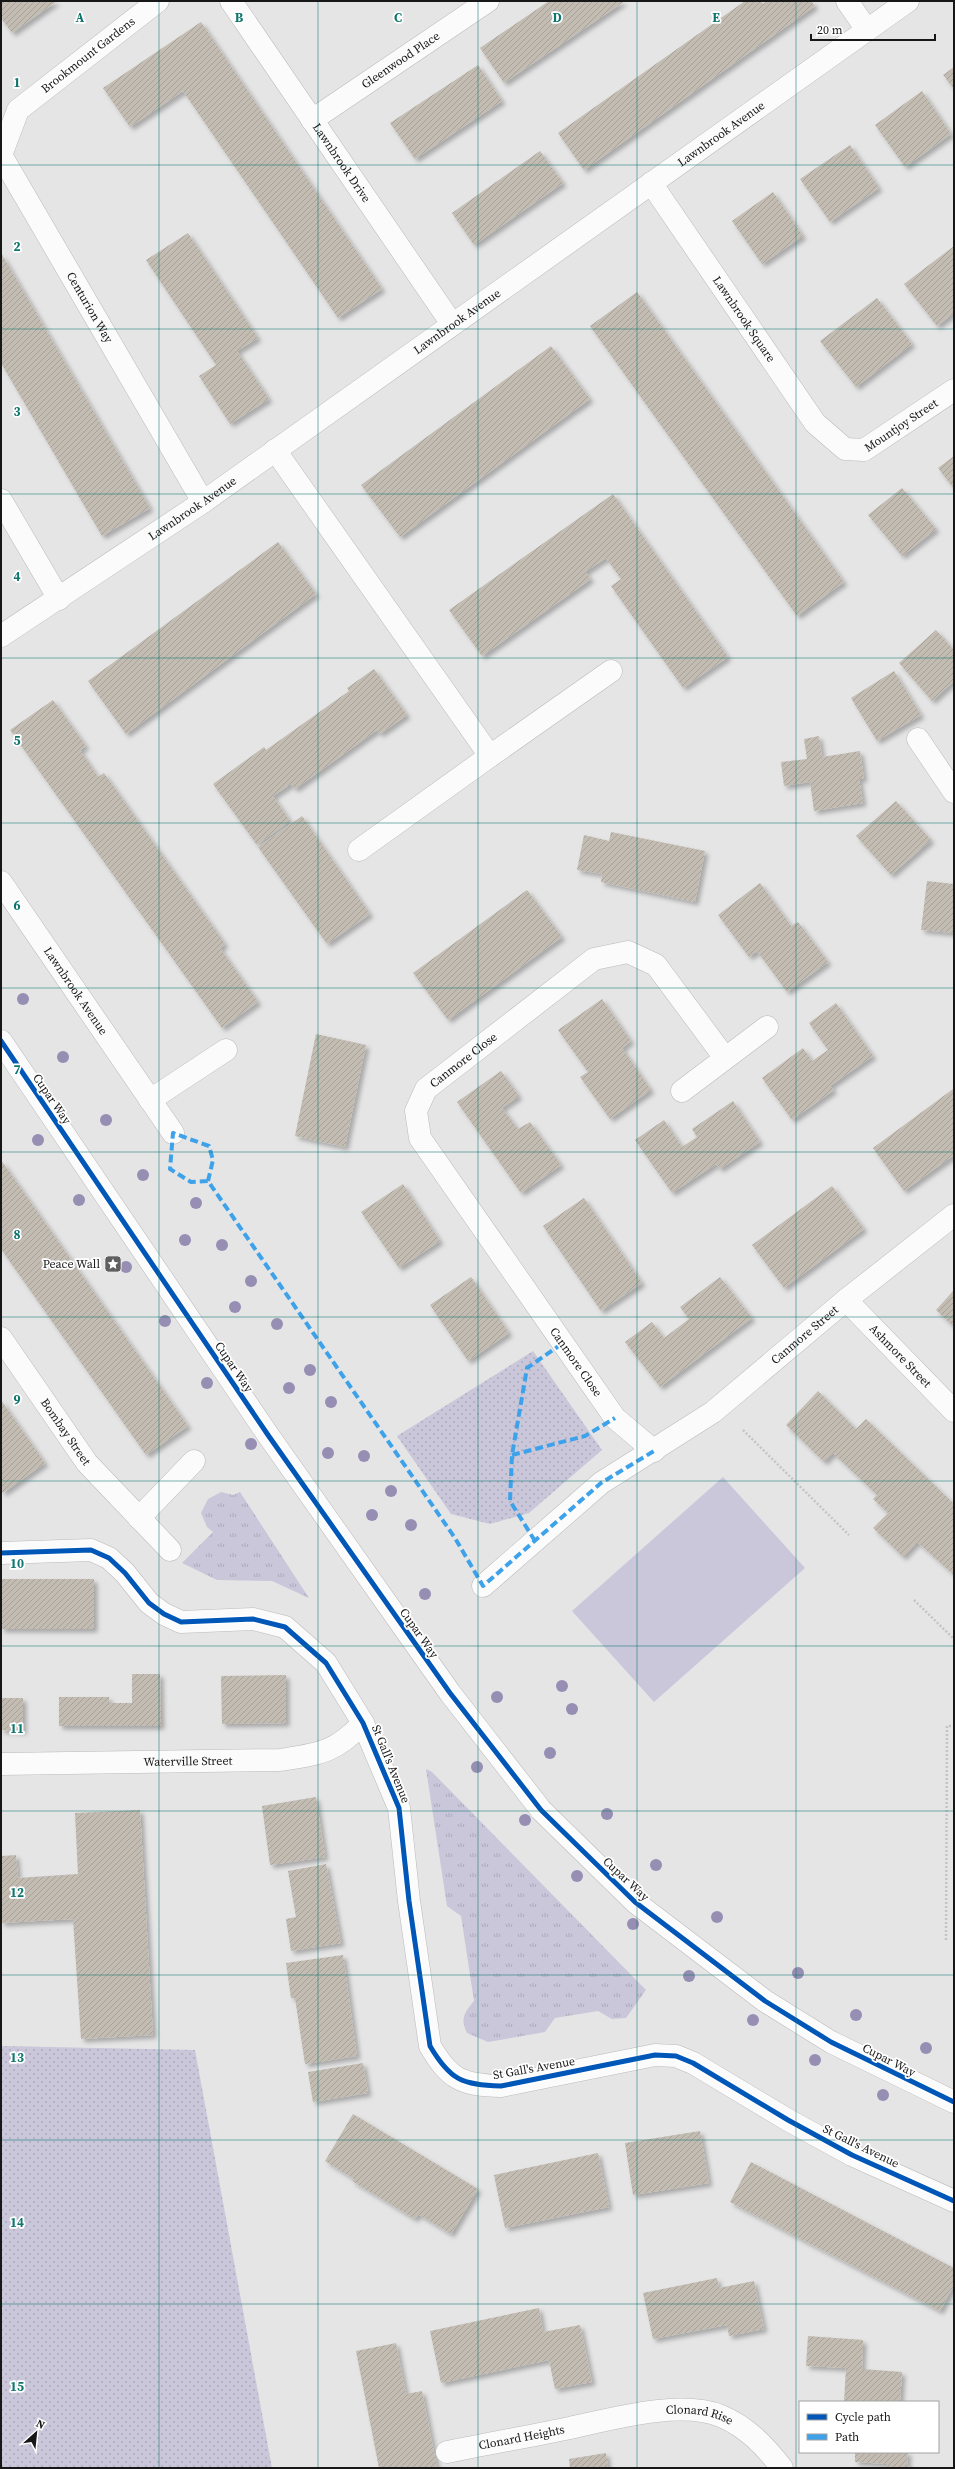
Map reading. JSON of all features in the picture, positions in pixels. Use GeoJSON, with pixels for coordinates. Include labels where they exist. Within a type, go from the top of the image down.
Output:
{"type":"FeatureCollection","features":[{"type":"Feature","properties":{"kind":"street","name":"Brookmount Gardens"},"geometry":{"type":"LineString","coordinates":[[18,110],[158,1]]}},
{"type":"Feature","properties":{"kind":"street","name":"Lawnbrook Drive"},"geometry":{"type":"LineString","coordinates":[[231,1],[452,324]]}},
{"type":"Feature","properties":{"kind":"street","name":"Gleenwood Place"},"geometry":{"type":"LineString","coordinates":[[312,120],[488,1]]}},
{"type":"Feature","properties":{"kind":"street"},"geometry":{"type":"LineString","coordinates":[[846,1],[867,30]]}},
{"type":"Feature","properties":{"kind":"street","name":"Lawnbrook Avenue"},"geometry":{"type":"LineString","coordinates":[[1,636],[203,502],[908,1]]}},
{"type":"Feature","properties":{"kind":"street","name":"Centurion Way"},"geometry":{"type":"LineString","coordinates":[[18,110],[1,155],[203,502]]}},
{"type":"Feature","properties":{"kind":"street","name":"Lawnbrook Square"},"geometry":{"type":"LineString","coordinates":[[651,183],[815,422],[845,449]]}},
{"type":"Feature","properties":{"kind":"street","name":"Mountjoy Street"},"geometry":{"type":"LineString","coordinates":[[845,449],[864,450],[954,390]]}},
{"type":"Feature","properties":{"kind":"street"},"geometry":{"type":"LineString","coordinates":[[275,450],[490,756]]}},
{"type":"Feature","properties":{"kind":"street"},"geometry":{"type":"LineString","coordinates":[[1,500],[59,598]]}},
{"type":"Feature","properties":{"kind":"street"},"geometry":{"type":"LineString","coordinates":[[359,850],[611,671]]}},
{"type":"Feature","properties":{"kind":"street"},"geometry":{"type":"LineString","coordinates":[[918,739],[951,783]]}},
{"type":"Feature","properties":{"kind":"street","name":"Lawnbrook Avenue"},"geometry":{"type":"LineString","coordinates":[[1,882],[173,1133]]}},
{"type":"Feature","properties":{"kind":"street","name":"Canmore Close"},"geometry":{"type":"LineString","coordinates":[[654,1451],[615,1418],[420,1138],[416,1111],[426,1089],[594,959],[628,952],[656,964],[725,1058]]}},
{"type":"Feature","properties":{"kind":"street"},"geometry":{"type":"LineString","coordinates":[[682,1091],[767,1027]]}},
{"type":"Feature","properties":{"kind":"street","name":"Cupar Way"},"geometry":{"type":"LineString","coordinates":[[1,1041],[268,1435],[446,1688],[541,1810],[635,1902],[765,2002],[831,2042],[954,2102]]}},
{"type":"Feature","properties":{"kind":"street"},"geometry":{"type":"LineString","coordinates":[[150,1100],[226,1050]]}},
{"type":"Feature","properties":{"kind":"street","name":"Canmore Street"},"geometry":{"type":"LineString","coordinates":[[483,1586],[601,1483],[654,1451],[720,1407],[846,1300],[954,1215]]}},
{"type":"Feature","properties":{"kind":"street","name":"Ashmore Street"},"geometry":{"type":"LineString","coordinates":[[846,1300],[954,1411]]}},
{"type":"Feature","properties":{"kind":"street","name":"Bombay Street"},"geometry":{"type":"LineString","coordinates":[[1,1338],[87,1463],[170,1550]]}},
{"type":"Feature","properties":{"kind":"street"},"geometry":{"type":"LineString","coordinates":[[139,1518],[194,1461]]}},
{"type":"Feature","properties":{"kind":"street","name":"St Gall's Avenue"},"geometry":{"type":"LineString","coordinates":[[1,1553],[91,1550],[109,1558],[125,1574],[149,1603],[164,1614],[181,1622],[253,1619],[285,1627],[326,1663],[363,1723],[399,1808],[409,1901],[430,2046],[440,2064],[454,2077],[475,2085],[500,2086],[655,2055],[676,2056],[693,2063],[788,2120],[852,2155],[954,2201]]}},
{"type":"Feature","properties":{"kind":"street","name":"Waterville Street"},"geometry":{"type":"LineString","coordinates":[[1,1764],[280,1760],[321,1754],[347,1741],[363,1723]]}},
{"type":"Feature","properties":{"kind":"street","name":"Clonard Rise"},"geometry":{"type":"LineString","coordinates":[[598,2422],[653,2413],[689,2410],[720,2416],[747,2431],[767,2449],[782,2468]]}},
{"type":"Feature","properties":{"kind":"street","name":"Clonard Heights"},"geometry":{"type":"LineString","coordinates":[[447,2452],[598,2422]]}},
{"type":"Feature","properties":{"kind":"path"},"geometry":{"type":"LineString","coordinates":[[720,1407],[849,1535]]}},
{"type":"Feature","properties":{"kind":"path"},"geometry":{"type":"LineString","coordinates":[[914,1600],[954,1638]]}},
{"type":"Feature","properties":{"kind":"path"},"geometry":{"type":"LineString","coordinates":[[946,1940],[947,1726],[954,1726]]}},
{"type":"Feature","properties":{"kind":"green space"},"geometry":{"type":"Polygon","coordinates":[[[533,1351],[602,1450],[529,1513],[490,1524],[451,1514],[397,1436],[533,1351]]]}},
{"type":"Feature","properties":{"kind":"green space"},"geometry":{"type":"Polygon","coordinates":[[[723,1477],[805,1568],[654,1702],[572,1611],[723,1477]]]}},
{"type":"Feature","properties":{"kind":"green space"},"geometry":{"type":"Polygon","coordinates":[[[221,1492],[233,1495],[240,1492],[309,1598],[272,1581],[217,1580],[182,1563],[213,1532],[207,1527],[201,1513],[208,1499],[221,1492]]]}},
{"type":"Feature","properties":{"kind":"green space"},"geometry":{"type":"Polygon","coordinates":[[[426,1769],[432,1772],[646,1990],[626,2018],[612,2019],[598,2011],[555,2018],[545,2032],[488,2042],[467,2033],[464,2024],[464,2016],[474,2001],[461,1916],[447,1906],[426,1769]]]}},
{"type":"Feature","properties":{"kind":"green space"},"geometry":{"type":"Polygon","coordinates":[[[1,2046],[195,2050],[272,2468],[1,2468],[1,2046]]]}},
{"type":"Feature","properties":{"kind":"building"},"geometry":{"type":"Polygon","coordinates":[[[1,1],[57,1],[12,33],[1,18],[1,1]]]}},
{"type":"Feature","properties":{"kind":"building"},"geometry":{"type":"Polygon","coordinates":[[[549,1],[625,1],[504,83],[480,48],[549,1]]]}},
{"type":"Feature","properties":{"kind":"building"},"geometry":{"type":"Polygon","coordinates":[[[745,1],[761,1],[763,4],[767,1],[811,1],[815,6],[584,170],[558,133],[745,1]]]}},
{"type":"Feature","properties":{"kind":"building"},"geometry":{"type":"Polygon","coordinates":[[[201,22],[382,289],[338,318],[183,91],[130,127],[103,88],[201,22]]]}},
{"type":"Feature","properties":{"kind":"building"},"geometry":{"type":"Polygon","coordinates":[[[478,65],[502,101],[415,159],[390,123],[478,65]]]}},
{"type":"Feature","properties":{"kind":"building"},"geometry":{"type":"Polygon","coordinates":[[[954,67],[954,89],[943,75],[954,67]]]}},
{"type":"Feature","properties":{"kind":"building"},"geometry":{"type":"Polygon","coordinates":[[[922,91],[951,134],[905,167],[875,125],[922,91]]]}},
{"type":"Feature","properties":{"kind":"building"},"geometry":{"type":"Polygon","coordinates":[[[850,145],[879,188],[830,222],[800,179],[850,145]]]}},
{"type":"Feature","properties":{"kind":"building"},"geometry":{"type":"Polygon","coordinates":[[[540,151],[563,183],[474,245],[452,213],[540,151]]]}},
{"type":"Feature","properties":{"kind":"building"},"geometry":{"type":"Polygon","coordinates":[[[773,192],[803,236],[762,264],[732,221],[773,192]]]}},
{"type":"Feature","properties":{"kind":"building"},"geometry":{"type":"Polygon","coordinates":[[[188,233],[258,338],[237,351],[269,399],[230,424],[199,376],[216,365],[146,260],[188,233]]]}},
{"type":"Feature","properties":{"kind":"building"},"geometry":{"type":"Polygon","coordinates":[[[954,246],[954,313],[937,326],[904,284],[954,246]]]}},
{"type":"Feature","properties":{"kind":"building"},"geometry":{"type":"Polygon","coordinates":[[[1,253],[150,508],[102,536],[1,363],[1,253]]]}},
{"type":"Feature","properties":{"kind":"building"},"geometry":{"type":"Polygon","coordinates":[[[637,292],[844,582],[797,616],[590,326],[637,292]]]}},
{"type":"Feature","properties":{"kind":"building"},"geometry":{"type":"Polygon","coordinates":[[[877,298],[912,344],[856,387],[820,341],[877,298]]]}},
{"type":"Feature","properties":{"kind":"building"},"geometry":{"type":"Polygon","coordinates":[[[551,346],[590,399],[400,537],[361,485],[551,346]]]}},
{"type":"Feature","properties":{"kind":"building"},"geometry":{"type":"Polygon","coordinates":[[[954,456],[954,489],[938,468],[954,456]]]}},
{"type":"Feature","properties":{"kind":"building"},"geometry":{"type":"Polygon","coordinates":[[[902,488],[936,529],[902,556],[868,515],[902,488]]]}},
{"type":"Feature","properties":{"kind":"building"},"geometry":{"type":"Polygon","coordinates":[[[613,494],[728,657],[683,688],[611,586],[621,579],[606,558],[585,572],[591,579],[482,656],[449,610],[613,494]]]}},
{"type":"Feature","properties":{"kind":"building"},"geometry":{"type":"Polygon","coordinates":[[[278,542],[316,594],[126,734],[88,681],[278,542]]]}},
{"type":"Feature","properties":{"kind":"building"},"geometry":{"type":"Polygon","coordinates":[[[936,630],[954,650],[954,681],[932,701],[899,663],[936,630]]]}},
{"type":"Feature","properties":{"kind":"building"},"geometry":{"type":"Polygon","coordinates":[[[374,669],[407,715],[380,734],[377,730],[295,789],[291,784],[273,796],[290,821],[257,845],[213,784],[264,747],[266,750],[349,691],[347,688],[374,669]]]}},
{"type":"Feature","properties":{"kind":"building"},"geometry":{"type":"Polygon","coordinates":[[[894,671],[921,715],[877,741],[851,698],[894,671]]]}},
{"type":"Feature","properties":{"kind":"building"},"geometry":{"type":"Polygon","coordinates":[[[53,700],[86,746],[80,750],[98,777],[104,773],[225,944],[220,948],[258,1002],[222,1028],[10,730],[53,700]]]}},
{"type":"Feature","properties":{"kind":"building"},"geometry":{"type":"Polygon","coordinates":[[[819,736],[822,757],[860,751],[864,779],[859,779],[863,803],[814,811],[810,782],[784,786],[781,762],[807,759],[804,739],[819,736]]]}},
{"type":"Feature","properties":{"kind":"building"},"geometry":{"type":"Polygon","coordinates":[[[896,801],[931,840],[891,875],[856,836],[896,801]]]}},
{"type":"Feature","properties":{"kind":"building"},"geometry":{"type":"Polygon","coordinates":[[[302,816],[370,914],[327,944],[258,847],[302,816]]]}},
{"type":"Feature","properties":{"kind":"building"},"geometry":{"type":"Polygon","coordinates":[[[611,832],[705,851],[695,902],[601,882],[602,874],[577,870],[584,835],[609,841],[611,832]]]}},
{"type":"Feature","properties":{"kind":"building"},"geometry":{"type":"Polygon","coordinates":[[[927,881],[954,884],[954,933],[921,930],[927,881]]]}},
{"type":"Feature","properties":{"kind":"building"},"geometry":{"type":"Polygon","coordinates":[[[760,883],[791,926],[798,922],[828,962],[787,992],[757,951],[749,957],[718,915],[760,883]]]}},
{"type":"Feature","properties":{"kind":"building"},"geometry":{"type":"Polygon","coordinates":[[[527,890],[562,937],[448,1020],[413,973],[527,890]]]}},
{"type":"Feature","properties":{"kind":"building"},"geometry":{"type":"Polygon","coordinates":[[[602,999],[631,1041],[622,1048],[651,1090],[610,1119],[580,1077],[588,1072],[558,1030],[602,999]]]}},
{"type":"Feature","properties":{"kind":"building"},"geometry":{"type":"Polygon","coordinates":[[[836,1003],[873,1056],[830,1086],[834,1090],[792,1120],[762,1078],[803,1048],[812,1061],[828,1050],[809,1023],[836,1003]]]}},
{"type":"Feature","properties":{"kind":"building"},"geometry":{"type":"Polygon","coordinates":[[[316,1034],[366,1045],[345,1147],[295,1136],[316,1034]]]}},
{"type":"Feature","properties":{"kind":"building"},"geometry":{"type":"Polygon","coordinates":[[[501,1071],[519,1096],[502,1108],[518,1129],[530,1122],[561,1165],[521,1193],[457,1102],[501,1071]]]}},
{"type":"Feature","properties":{"kind":"building"},"geometry":{"type":"Polygon","coordinates":[[[953,1089],[954,1155],[904,1191],[873,1148],[953,1089]]]}},
{"type":"Feature","properties":{"kind":"building"},"geometry":{"type":"Polygon","coordinates":[[[733,1101],[760,1142],[720,1169],[716,1164],[672,1193],[635,1140],[664,1120],[682,1147],[697,1137],[692,1129],[733,1101]]]}},
{"type":"Feature","properties":{"kind":"building"},"geometry":{"type":"Polygon","coordinates":[[[1,1160],[188,1426],[146,1455],[1,1249],[1,1160]]]}},
{"type":"Feature","properties":{"kind":"building"},"geometry":{"type":"Polygon","coordinates":[[[403,1184],[440,1241],[399,1268],[361,1212],[403,1184]]]}},
{"type":"Feature","properties":{"kind":"building"},"geometry":{"type":"Polygon","coordinates":[[[832,1186],[864,1229],[784,1288],[752,1245],[832,1186]]]}},
{"type":"Feature","properties":{"kind":"building"},"geometry":{"type":"Polygon","coordinates":[[[584,1198],[642,1283],[601,1311],[543,1226],[584,1198]]]}},
{"type":"Feature","properties":{"kind":"building"},"geometry":{"type":"Polygon","coordinates":[[[471,1277],[509,1333],[468,1361],[430,1305],[471,1277]]]}},
{"type":"Feature","properties":{"kind":"building"},"geometry":{"type":"Polygon","coordinates":[[[720,1277],[752,1318],[660,1387],[625,1342],[652,1322],[664,1338],[689,1319],[680,1307],[720,1277]]]}},
{"type":"Feature","properties":{"kind":"building"},"geometry":{"type":"Polygon","coordinates":[[[954,1290],[954,1327],[936,1310],[954,1290]]]}},
{"type":"Feature","properties":{"kind":"building"},"geometry":{"type":"Polygon","coordinates":[[[818,1391],[856,1429],[866,1419],[954,1504],[954,1575],[917,1542],[903,1557],[873,1528],[888,1513],[873,1499],[877,1495],[833,1453],[824,1462],[786,1425],[818,1391]]]}},
{"type":"Feature","properties":{"kind":"building"},"geometry":{"type":"Polygon","coordinates":[[[1,1400],[45,1463],[3,1493],[1,1490],[1,1400]]]}},
{"type":"Feature","properties":{"kind":"building"},"geometry":{"type":"Polygon","coordinates":[[[1,1579],[94,1579],[94,1629],[1,1629],[1,1579]]]}},
{"type":"Feature","properties":{"kind":"building"},"geometry":{"type":"Polygon","coordinates":[[[132,1674],[160,1674],[161,1726],[59,1726],[59,1697],[109,1697],[109,1703],[132,1703],[132,1674]]]}},
{"type":"Feature","properties":{"kind":"building"},"geometry":{"type":"Polygon","coordinates":[[[286,1675],[286,1723],[222,1724],[221,1676],[286,1675]]]}},
{"type":"Feature","properties":{"kind":"building"},"geometry":{"type":"Polygon","coordinates":[[[1,1698],[23,1698],[23,1731],[1,1730],[1,1698]]]}},
{"type":"Feature","properties":{"kind":"building"},"geometry":{"type":"Polygon","coordinates":[[[316,1797],[325,1857],[270,1865],[262,1806],[316,1797]]]}},
{"type":"Feature","properties":{"kind":"building"},"geometry":{"type":"Polygon","coordinates":[[[140,1810],[153,2035],[81,2039],[73,1919],[1,1923],[1,1856],[16,1855],[18,1878],[78,1874],[75,1813],[140,1810]]]}},
{"type":"Feature","properties":{"kind":"building"},"geometry":{"type":"Polygon","coordinates":[[[326,1864],[341,1943],[291,1951],[286,1919],[296,1917],[288,1871],[326,1864]]]}},
{"type":"Feature","properties":{"kind":"building"},"geometry":{"type":"Polygon","coordinates":[[[343,1955],[357,2056],[305,2064],[295,1998],[291,1998],[286,1963],[343,1955]]]}},
{"type":"Feature","properties":{"kind":"building"},"geometry":{"type":"Polygon","coordinates":[[[363,2063],[368,2093],[313,2102],[308,2072],[363,2063]]]}},
{"type":"Feature","properties":{"kind":"building"},"geometry":{"type":"Polygon","coordinates":[[[353,2114],[478,2189],[451,2234],[418,2214],[415,2219],[352,2181],[354,2179],[325,2161],[353,2114]]]}},
{"type":"Feature","properties":{"kind":"building"},"geometry":{"type":"Polygon","coordinates":[[[700,2131],[709,2183],[633,2195],[625,2143],[700,2131]]]}},
{"type":"Feature","properties":{"kind":"building"},"geometry":{"type":"Polygon","coordinates":[[[598,2153],[609,2207],[505,2228],[494,2175],[598,2153]]]}},
{"type":"Feature","properties":{"kind":"building"},"geometry":{"type":"Polygon","coordinates":[[[751,2162],[954,2268],[954,2285],[940,2311],[730,2202],[751,2162]]]}},
{"type":"Feature","properties":{"kind":"building"},"geometry":{"type":"Polygon","coordinates":[[[717,2278],[719,2288],[754,2281],[764,2329],[729,2336],[727,2325],[653,2339],[643,2293],[717,2278]]]}},
{"type":"Feature","properties":{"kind":"building"},"geometry":{"type":"Polygon","coordinates":[[[539,2308],[543,2332],[580,2325],[592,2382],[555,2389],[549,2360],[441,2383],[430,2331],[539,2308]]]}},
{"type":"Feature","properties":{"kind":"building"},"geometry":{"type":"Polygon","coordinates":[[[808,2336],[863,2340],[862,2369],[902,2372],[900,2401],[844,2401],[846,2368],[806,2366],[808,2336]]]}},
{"type":"Feature","properties":{"kind":"building"},"geometry":{"type":"Polygon","coordinates":[[[396,2343],[406,2394],[422,2391],[437,2468],[379,2468],[356,2351],[396,2343]]]}},
{"type":"Feature","properties":{"kind":"building"},"geometry":{"type":"Polygon","coordinates":[[[606,2453],[608,2468],[570,2468],[569,2459],[606,2453]]]}},
{"type":"Feature","properties":{"kind":"building"},"geometry":{"type":"Polygon","coordinates":[[[855,2453],[908,2453],[907,2466],[923,2468],[887,2468],[888,2464],[855,2462],[855,2453]]]}},
{"type":"Feature","properties":{"kind":"marked path"},"geometry":{"type":"LineString","coordinates":[[208,1181],[213,1160],[209,1146],[173,1133],[170,1169],[191,1182],[208,1181],[455,1538],[483,1586],[601,1483],[654,1451]]}},
{"type":"Feature","properties":{"kind":"marked path"},"geometry":{"type":"LineString","coordinates":[[535,1541],[510,1501],[512,1455],[527,1368],[563,1343]]}},
{"type":"Feature","properties":{"kind":"marked path"},"geometry":{"type":"LineString","coordinates":[[512,1455],[585,1436],[615,1418]]}},
{"type":"Feature","properties":{"kind":"cycle path"},"geometry":{"type":"LineString","coordinates":[[1,1041],[268,1435],[450,1693],[541,1810],[635,1902],[765,2001],[831,2042],[954,2102]]}},
{"type":"Feature","properties":{"kind":"cycle path"},"geometry":{"type":"LineString","coordinates":[[1,1553],[91,1550],[109,1558],[125,1573],[149,1603],[164,1614],[181,1622],[253,1619],[285,1627],[326,1663],[363,1723],[399,1808],[409,1901],[430,2046],[444,2066],[458,2078],[476,2084],[501,2086],[655,2055],[676,2056],[693,2063],[788,2120],[852,2155],[954,2201]]}},
{"type":"Feature","properties":{"kind":"place","name":"Peace Wall"},"geometry":{"type":"Point","coordinates":[113,1264]}}]}
